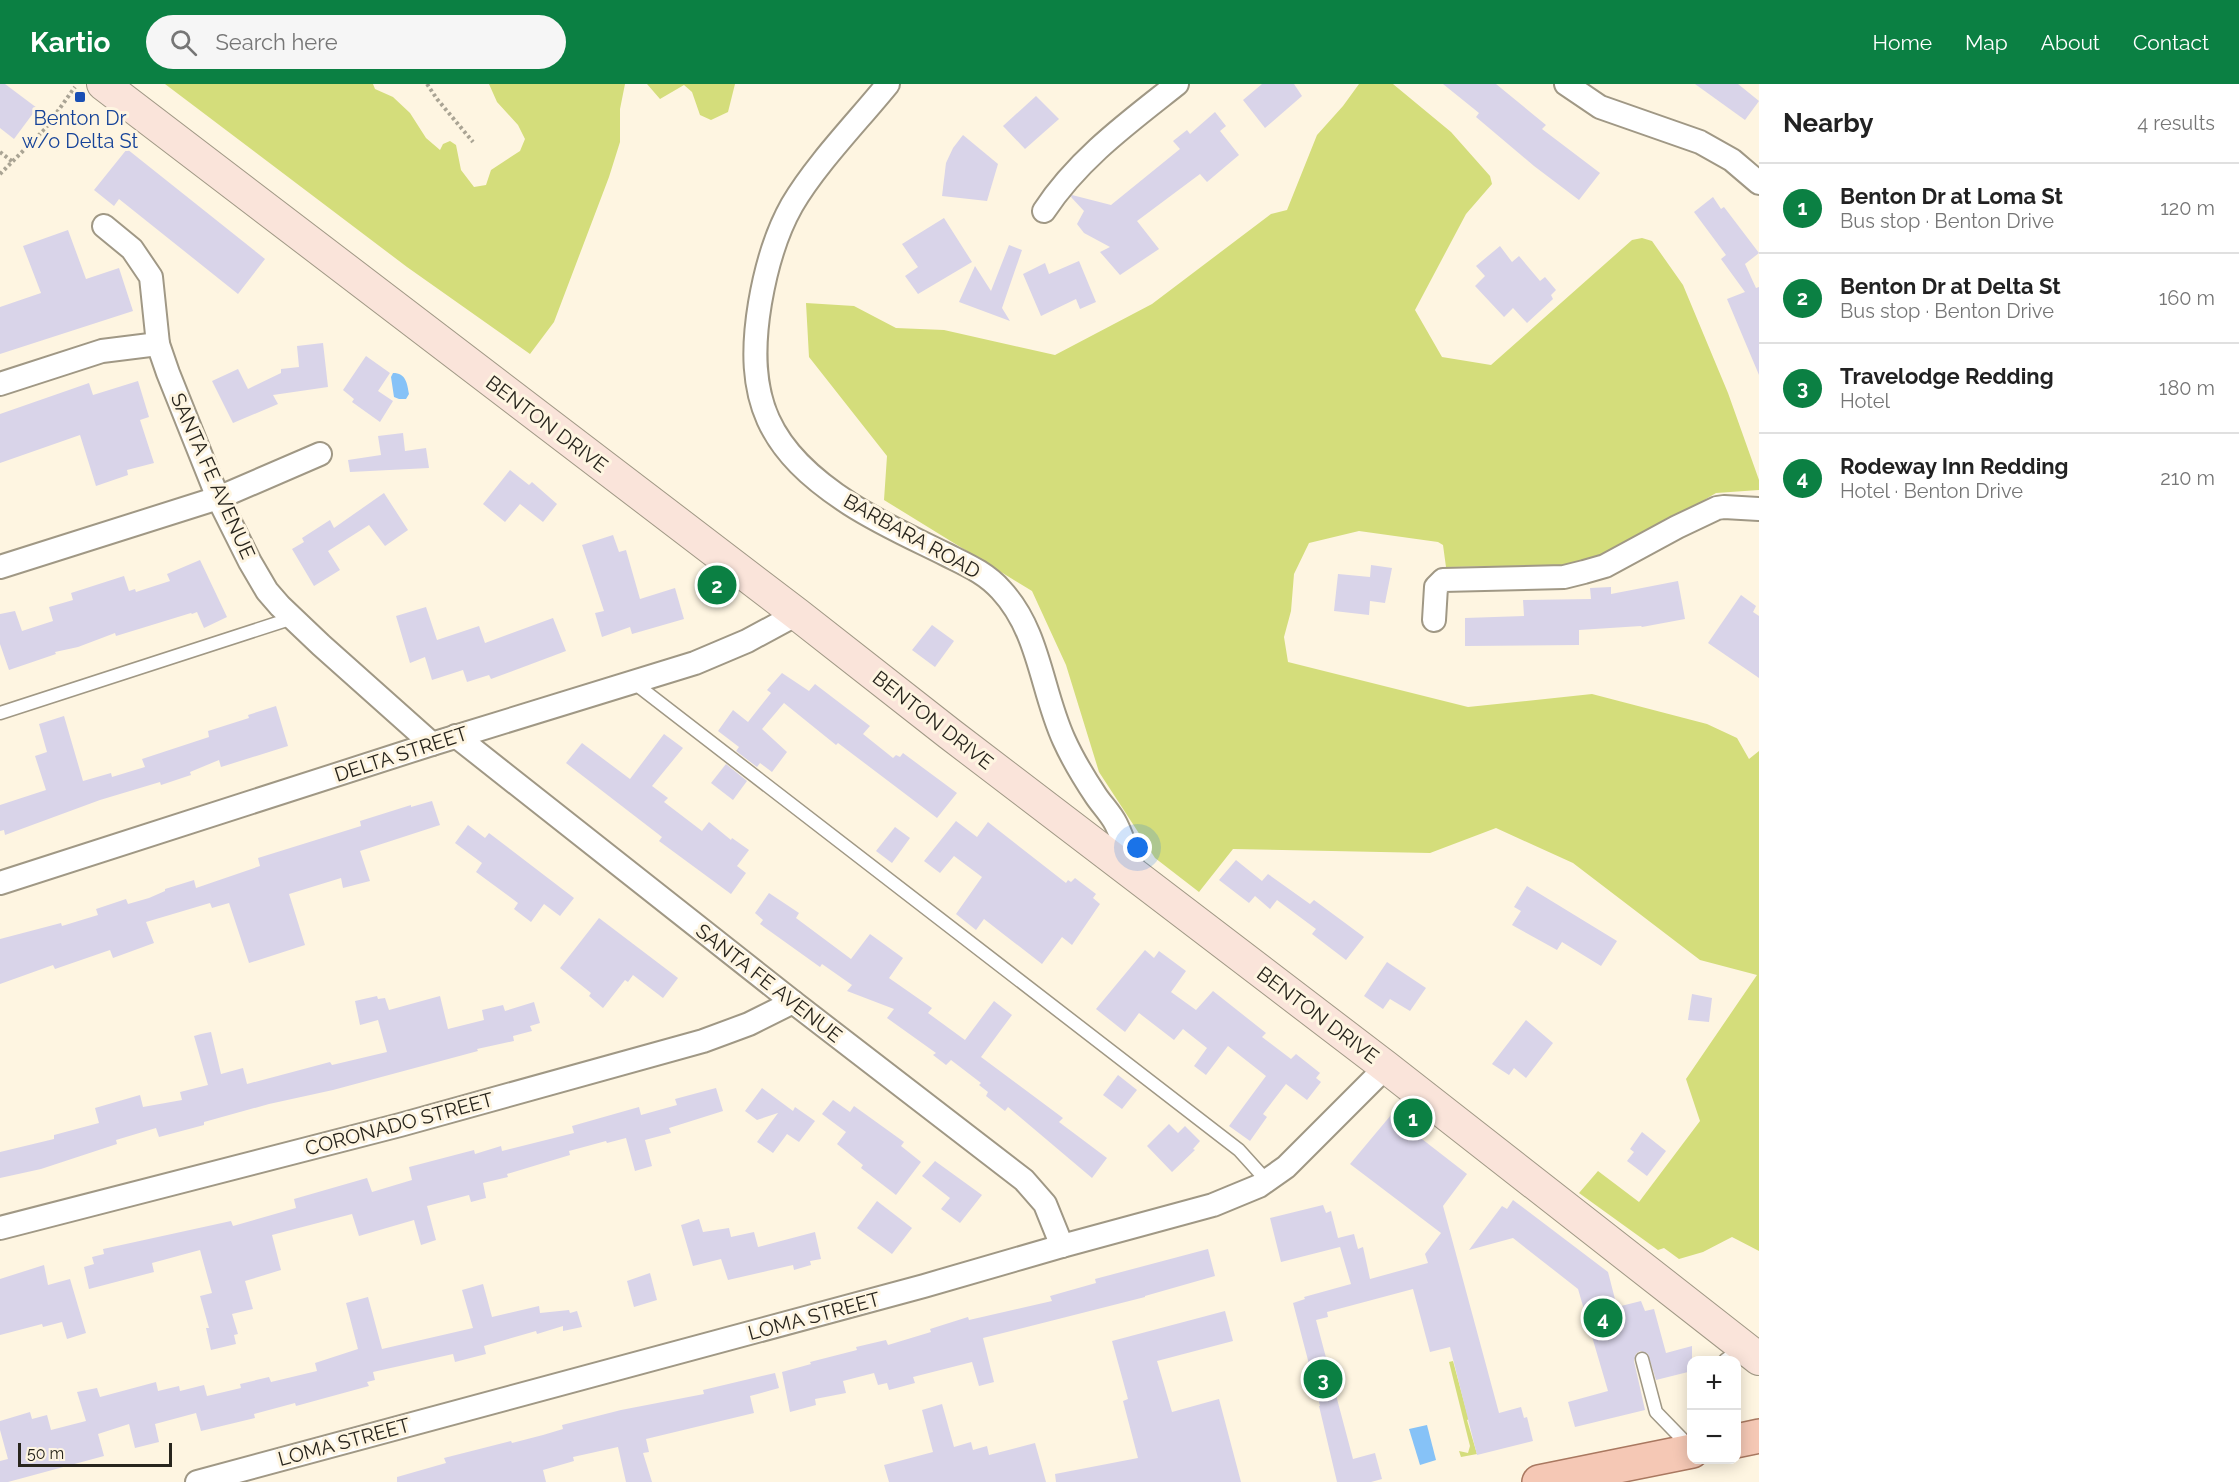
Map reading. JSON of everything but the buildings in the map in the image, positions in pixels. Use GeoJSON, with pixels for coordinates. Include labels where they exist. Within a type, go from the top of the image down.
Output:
{"type":"FeatureCollection","features":[{"type":"Feature","properties":{"kind":"main road"},"geometry":{"type":"LineString","coordinates":[[1741,1440],[1759,1436]]}},
{"type":"Feature","properties":{"kind":"main road"},"geometry":{"type":"LineString","coordinates":[[1539,1482],[1687,1451]]}},
{"type":"Feature","properties":{"kind":"street","name":"BARBARA ROAD"},"geometry":{"type":"LineString","coordinates":[[888,84],[804,188],[793,203],[778,234],[767,265],[757,323],[754,373],[760,402],[771,427],[791,454],[832,492],[870,516],[980,572],[1004,593],[1019,613],[1031,637],[1050,705],[1062,737],[1079,771],[1115,823],[1136,875]]}},
{"type":"Feature","properties":{"kind":"street"},"geometry":{"type":"LineString","coordinates":[[1044,211],[1060,188],[1095,152],[1177,84]]}},
{"type":"Feature","properties":{"kind":"street"},"geometry":{"type":"LineString","coordinates":[[1566,84],[1600,108],[1700,142],[1732,160],[1759,183]]}},
{"type":"Feature","properties":{"kind":"street","name":"BENTON DRIVE"},"geometry":{"type":"LineString","coordinates":[[89,85],[797,614],[950,734],[1386,1067],[1742,1356]]}},
{"type":"Feature","properties":{"kind":"street","name":"SANTA FE AVENUE"},"geometry":{"type":"LineString","coordinates":[[104,226],[132,249],[151,277],[158,344],[219,498],[250,562],[267,591],[293,618],[432,744]]}},
{"type":"Feature","properties":{"kind":"street"},"geometry":{"type":"LineString","coordinates":[[0,384],[102,351],[158,344]]}},
{"type":"Feature","properties":{"kind":"street"},"geometry":{"type":"LineString","coordinates":[[0,567],[219,498],[320,454]]}},
{"type":"Feature","properties":{"kind":"street"},"geometry":{"type":"LineString","coordinates":[[1434,620],[1436,587],[1443,580],[1564,577],[1605,566],[1717,508],[1759,509]]}},
{"type":"Feature","properties":{"kind":"street","name":"DELTA STREET"},"geometry":{"type":"LineString","coordinates":[[0,883],[722,653],[797,614]]}},
{"type":"Feature","properties":{"kind":"street","name":"SANTA FE AVENUE"},"geometry":{"type":"LineString","coordinates":[[456,736],[793,1002],[1024,1180],[1045,1204],[1062,1246]]}},
{"type":"Feature","properties":{"kind":"street","name":"CORONADO STREET"},"geometry":{"type":"LineString","coordinates":[[0,1228],[400,1125],[703,1041],[748,1024],[793,1002]]}},
{"type":"Feature","properties":{"kind":"street","name":"LOMA STREET"},"geometry":{"type":"LineString","coordinates":[[197,1482],[924,1286],[1213,1205],[1267,1181],[1286,1167],[1386,1067]]}},
{"type":"Feature","properties":{"kind":"lane"},"geometry":{"type":"LineString","coordinates":[[0,713],[293,618]]}},
{"type":"Feature","properties":{"kind":"lane"},"geometry":{"type":"LineString","coordinates":[[633,682],[1239,1150],[1267,1181]]}},
{"type":"Feature","properties":{"kind":"lane"},"geometry":{"type":"LineString","coordinates":[[1642,1359],[1656,1413],[1687,1445]]}},
{"type":"Feature","properties":{"kind":"path"},"geometry":{"type":"LineString","coordinates":[[427,84],[473,142]]}},
{"type":"Feature","properties":{"kind":"path"},"geometry":{"type":"LineString","coordinates":[[0,174],[89,85]]}},
{"type":"Feature","properties":{"kind":"path"},"geometry":{"type":"LineString","coordinates":[[0,152],[13,162]]}},
{"type":"Feature","properties":{"kind":"green space"},"geometry":{"type":"Polygon","coordinates":[[[165,84],[373,84],[375,89],[393,97],[410,113],[426,138],[440,150],[443,144],[450,141],[456,145],[461,170],[474,187],[486,185],[491,170],[520,151],[525,139],[518,125],[497,102],[489,84],[625,84],[620,109],[620,142],[609,177],[554,322],[530,354],[407,267],[165,84]]]}},
{"type":"Feature","properties":{"kind":"green space"},"geometry":{"type":"Polygon","coordinates":[[[647,84],[735,84],[728,112],[711,120],[700,115],[692,92],[684,85],[660,99],[647,84]]]}},
{"type":"Feature","properties":{"kind":"green space"},"geometry":{"type":"Polygon","coordinates":[[[1359,84],[1393,84],[1451,132],[1490,176],[1492,184],[1466,214],[1415,310],[1442,357],[1491,365],[1632,240],[1642,238],[1652,241],[1683,285],[1728,393],[1759,480],[1759,490],[1716,493],[1642,537],[1601,557],[1582,563],[1446,567],[1443,545],[1438,542],[1359,531],[1309,543],[1294,574],[1291,611],[1284,637],[1288,662],[1468,707],[1592,694],[1707,724],[1737,738],[1749,759],[1759,751],[1759,1251],[1732,1237],[1703,1252],[1679,1259],[1664,1248],[1658,1250],[1579,1193],[1598,1171],[1639,1202],[1700,1121],[1686,1079],[1757,975],[1700,960],[1573,863],[1496,828],[1430,853],[1233,849],[1199,892],[1155,858],[1099,772],[1066,665],[1032,591],[884,500],[887,456],[809,357],[806,303],[854,306],[896,328],[944,330],[1055,355],[1152,304],[1271,214],[1287,210],[1317,135],[1359,84]]]}},
{"type":"Feature","properties":{"kind":"green space"},"geometry":{"type":"Polygon","coordinates":[[[1453,1361],[1467,1413],[1471,1418],[1467,1420],[1477,1454],[1461,1457],[1459,1451],[1468,1453],[1470,1446],[1449,1362],[1453,1361]]]}},
{"type":"Feature","properties":{"kind":"water"},"geometry":{"type":"Polygon","coordinates":[[[393,373],[405,379],[409,394],[406,399],[394,397],[391,377],[393,373]]]}},
{"type":"Feature","properties":{"kind":"water"},"geometry":{"type":"Polygon","coordinates":[[[1427,1425],[1436,1460],[1420,1465],[1409,1429],[1427,1425]]]}},
{"type":"Feature","properties":{"kind":"place","name":"Benton Dr w/o Delta St"},"geometry":{"type":"Point","coordinates":[80,97]}},
{"type":"Feature","properties":{"kind":"place","name":"Benton Dr at Delta St"},"geometry":{"type":"Point","coordinates":[717,585]}},
{"type":"Feature","properties":{"kind":"place","name":"Benton Dr at Loma St"},"geometry":{"type":"Point","coordinates":[1413,1118]}},
{"type":"Feature","properties":{"kind":"place","name":"Rodeway Inn Redding"},"geometry":{"type":"Point","coordinates":[1603,1318]}},
{"type":"Feature","properties":{"kind":"place","name":"Travelodge Redding"},"geometry":{"type":"Point","coordinates":[1323,1379]}}]}
